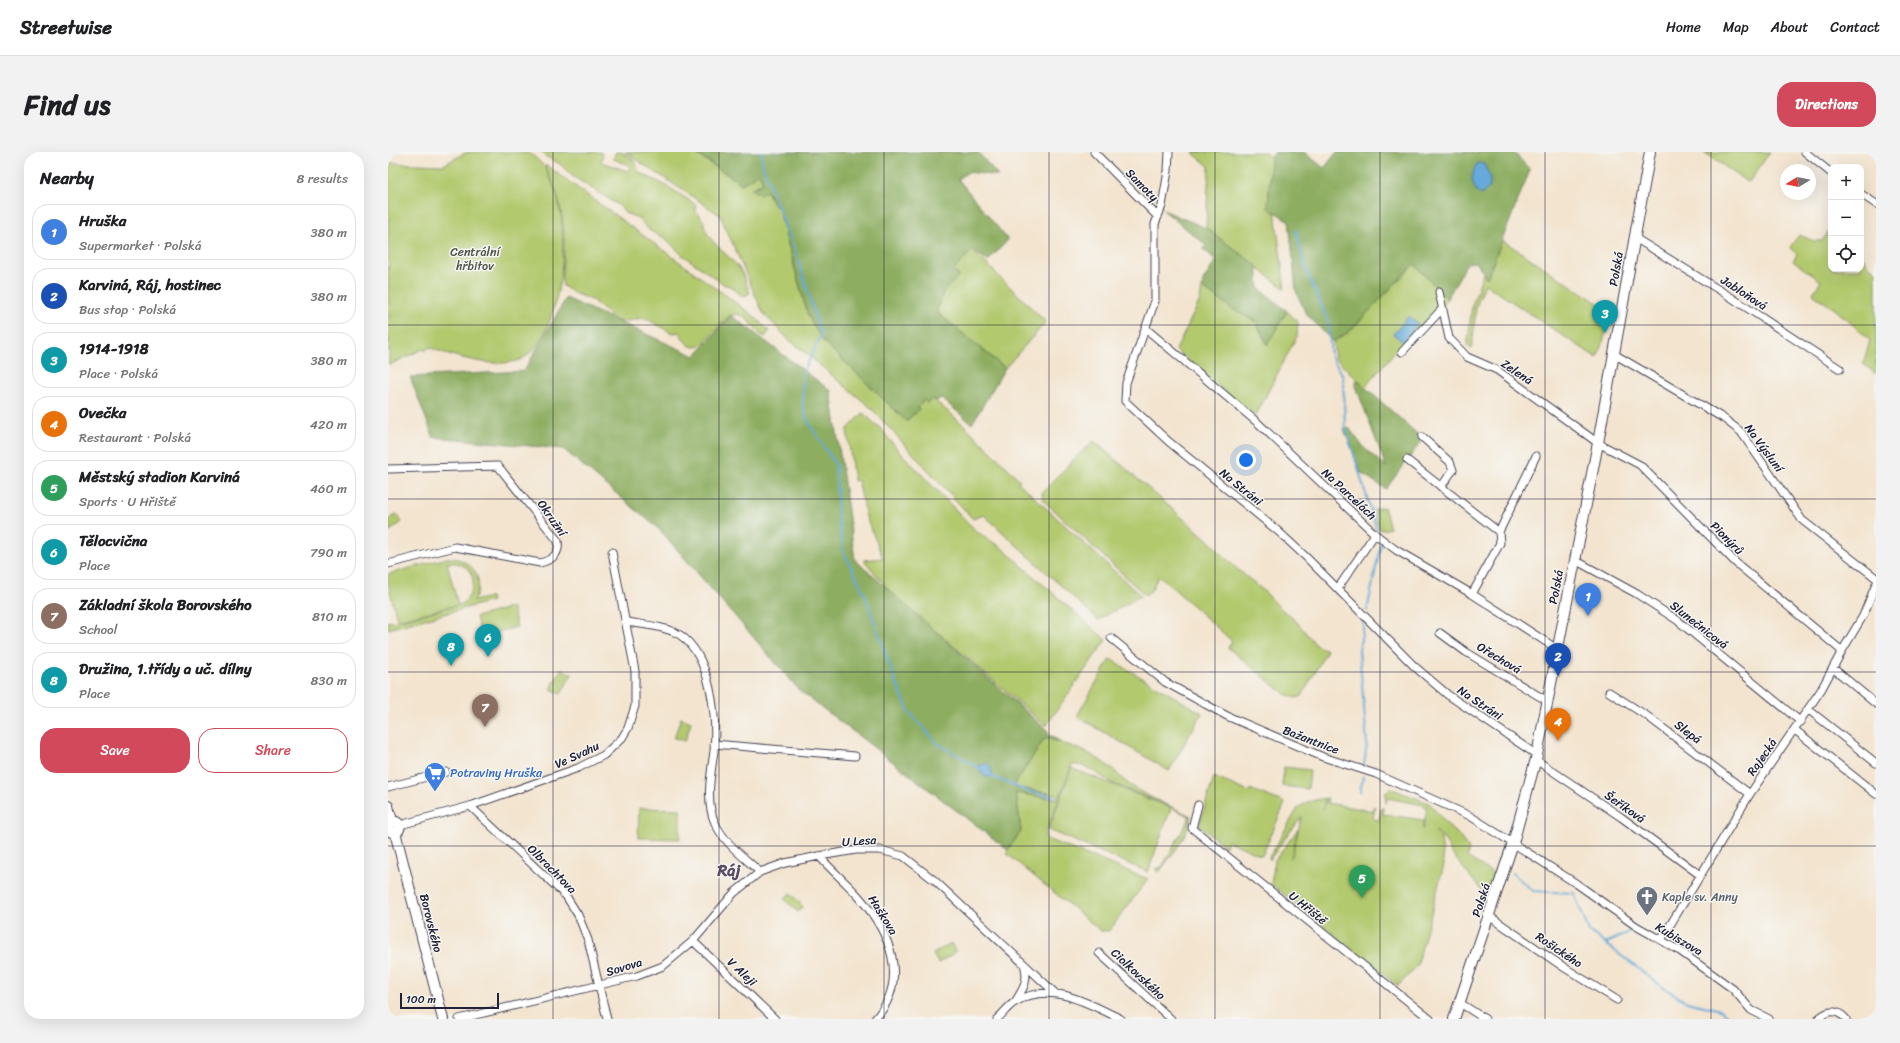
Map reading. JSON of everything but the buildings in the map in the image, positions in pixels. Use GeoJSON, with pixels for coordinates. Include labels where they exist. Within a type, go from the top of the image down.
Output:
{"type":"FeatureCollection","features":[{"type":"Feature","properties":{"kind":"street","name":"Samoty"},"geometry":{"type":"LineString","coordinates":[[1094,152],[1158,217]]}},
{"type":"Feature","properties":{"kind":"street","name":"Na Stráni"},"geometry":{"type":"LineString","coordinates":[[1169,152],[1168,171],[1162,206],[1155,224],[1154,301],[1126,383],[1125,401],[1168,441],[1279,532],[1338,588],[1414,666],[1448,695],[1537,758]]}},
{"type":"Feature","properties":{"kind":"street","name":"Polská"},"geometry":{"type":"LineString","coordinates":[[1454,1019],[1514,843],[1537,758],[1598,443],[1650,152]]}},
{"type":"Feature","properties":{"kind":"street"},"geometry":{"type":"LineString","coordinates":[[1805,152],[1828,171]]}},
{"type":"Feature","properties":{"kind":"street"},"geometry":{"type":"LineString","coordinates":[[1864,196],[1876,204]]}},
{"type":"Feature","properties":{"kind":"street","name":"Jabloňová"},"geometry":{"type":"LineString","coordinates":[[1635,238],[1729,296],[1840,369]]}},
{"type":"Feature","properties":{"kind":"street","name":"Zelená"},"geometry":{"type":"LineString","coordinates":[[1439,292],[1449,338],[1466,357],[1497,370],[1598,443]]}},
{"type":"Feature","properties":{"kind":"street"},"geometry":{"type":"LineString","coordinates":[[1402,352],[1442,309]]}},
{"type":"Feature","properties":{"kind":"street","name":"Na Parcelách"},"geometry":{"type":"LineString","coordinates":[[1146,328],[1258,423],[1375,534],[1396,550],[1472,594],[1557,649]]}},
{"type":"Feature","properties":{"kind":"street","name":"Na Výsluní"},"geometry":{"type":"LineString","coordinates":[[1614,354],[1723,418],[1742,432],[1802,520],[1876,578]]}},
{"type":"Feature","properties":{"kind":"street"},"geometry":{"type":"LineString","coordinates":[[1422,437],[1450,462],[1453,470],[1441,487]]}},
{"type":"Feature","properties":{"kind":"street","name":"Pionýrů"},"geometry":{"type":"LineString","coordinates":[[1598,443],[1640,465],[1736,563],[1842,650]]}},
{"type":"Feature","properties":{"kind":"street"},"geometry":{"type":"LineString","coordinates":[[1472,594],[1500,543],[1499,532],[1536,456]]}},
{"type":"Feature","properties":{"kind":"street"},"geometry":{"type":"LineString","coordinates":[[1407,460],[1499,532]]}},
{"type":"Feature","properties":{"kind":"street","name":"Okružní"},"geometry":{"type":"LineString","coordinates":[[388,469],[494,464],[502,469],[558,541],[558,550],[551,559],[540,563],[455,547],[388,564]]}},
{"type":"Feature","properties":{"kind":"street"},"geometry":{"type":"LineString","coordinates":[[1338,588],[1375,534]]}},
{"type":"Feature","properties":{"kind":"street","name":"Ve Svahu"},"geometry":{"type":"LineString","coordinates":[[393,827],[470,806],[578,768],[604,755],[614,747],[628,728],[635,706],[635,671],[627,622],[612,552]]}},
{"type":"Feature","properties":{"kind":"street","name":"Slunečnicová"},"geometry":{"type":"LineString","coordinates":[[1575,560],[1637,594],[1677,620],[1800,722]]}},
{"type":"Feature","properties":{"kind":"street","name":"Rajecká"},"geometry":{"type":"LineString","coordinates":[[1660,940],[1750,794],[1809,710],[1842,650],[1863,616],[1876,584]]}},
{"type":"Feature","properties":{"kind":"street"},"geometry":{"type":"LineString","coordinates":[[627,622],[663,628],[679,635],[690,645],[702,664],[709,685],[714,714],[714,744],[710,788],[711,807],[715,823],[725,838],[760,872]]}},
{"type":"Feature","properties":{"kind":"street","name":"Ořechová"},"geometry":{"type":"LineString","coordinates":[[1440,633],[1466,652],[1547,701]]}},
{"type":"Feature","properties":{"kind":"street","name":"Bažantnice"},"geometry":{"type":"LineString","coordinates":[[1111,638],[1165,682],[1227,716],[1323,757],[1381,776],[1470,816],[1514,843]]}},
{"type":"Feature","properties":{"kind":"street"},"geometry":{"type":"LineString","coordinates":[[1833,668],[1876,704]]}},
{"type":"Feature","properties":{"kind":"street","name":"Slepá"},"geometry":{"type":"LineString","coordinates":[[1609,692],[1648,716],[1750,794]]}},
{"type":"Feature","properties":{"kind":"street"},"geometry":{"type":"LineString","coordinates":[[1809,710],[1876,763]]}},
{"type":"Feature","properties":{"kind":"street"},"geometry":{"type":"LineString","coordinates":[[1795,730],[1876,794]]}},
{"type":"Feature","properties":{"kind":"street"},"geometry":{"type":"LineString","coordinates":[[714,744],[855,756]]}},
{"type":"Feature","properties":{"kind":"street","name":"Šeříková"},"geometry":{"type":"LineString","coordinates":[[1537,758],[1700,875]]}},
{"type":"Feature","properties":{"kind":"street"},"geometry":{"type":"LineString","coordinates":[[388,787],[446,772]]}},
{"type":"Feature","properties":{"kind":"street","name":"U Hřiště"},"geometry":{"type":"LineString","coordinates":[[1198,805],[1192,828],[1430,1019]]}},
{"type":"Feature","properties":{"kind":"street","name":"Borovského"},"geometry":{"type":"LineString","coordinates":[[388,806],[443,1019]]}},
{"type":"Feature","properties":{"kind":"street","name":"Olbrachtova"},"geometry":{"type":"LineString","coordinates":[[470,806],[566,896],[578,915],[588,940],[607,1019]]}},
{"type":"Feature","properties":{"kind":"street","name":"Kubiszova"},"geometry":{"type":"LineString","coordinates":[[1514,843],[1577,884],[1636,926],[1680,951],[1716,975],[1733,989],[1752,1010],[1768,1019]]}},
{"type":"Feature","properties":{"kind":"street","name":"U Lesa"},"geometry":{"type":"LineString","coordinates":[[760,872],[785,863],[856,850],[880,850],[903,856],[934,880],[1054,992]]}},
{"type":"Feature","properties":{"kind":"street","name":"Haškova"},"geometry":{"type":"LineString","coordinates":[[819,856],[832,872],[860,898],[880,927],[891,951],[894,971],[893,988],[882,1011],[875,1019]]}},
{"type":"Feature","properties":{"kind":"street","name":"Sovova"},"geometry":{"type":"LineString","coordinates":[[460,1019],[600,986],[637,976],[663,966],[693,941],[734,893],[760,872]]}},
{"type":"Feature","properties":{"kind":"street","name":"Rošického"},"geometry":{"type":"LineString","coordinates":[[1489,916],[1565,968],[1617,1000]]}},
{"type":"Feature","properties":{"kind":"street","name":"V Aleji"},"geometry":{"type":"LineString","coordinates":[[693,941],[776,1019]]}},
{"type":"Feature","properties":{"kind":"street","name":"Ciolkovského"},"geometry":{"type":"LineString","coordinates":[[1099,953],[1170,1019]]}},
{"type":"Feature","properties":{"kind":"street"},"geometry":{"type":"LineString","coordinates":[[997,1019],[1015,1002],[1025,986],[1027,975],[1024,964]]}},
{"type":"Feature","properties":{"kind":"street"},"geometry":{"type":"LineString","coordinates":[[1015,1002],[1034,995],[1054,992],[1077,998],[1121,1019]]}},
{"type":"Feature","properties":{"kind":"street"},"geometry":{"type":"LineString","coordinates":[[1460,1003],[1485,1019]]}},
{"type":"Feature","properties":{"kind":"street","name":"Ciolkovského"},"geometry":{"type":"LineString","coordinates":[[1158,1019],[1162,1011]]}},
{"type":"Feature","properties":{"kind":"street"},"geometry":{"type":"LineString","coordinates":[[1820,1017],[1834,1011],[1842,1014],[1846,1019]]}},
{"type":"Feature","properties":{"kind":"green space","name":"Centrální hřbitov"},"geometry":{"type":"Polygon","coordinates":[[[467,152],[528,153],[545,168],[556,191],[562,221],[562,253],[559,286],[551,316],[540,341],[525,357],[515,361],[491,363],[477,361],[428,347],[426,351],[423,349],[389,365],[388,163],[443,165],[467,152]]]}},
{"type":"Feature","properties":{"kind":"green space"},"geometry":{"type":"Polygon","coordinates":[[[541,152],[601,152],[603,156],[601,162],[627,171],[630,169],[629,165],[613,159],[616,152],[622,152],[636,162],[637,169],[640,173],[667,186],[696,205],[696,212],[704,221],[707,233],[740,270],[750,293],[743,297],[731,286],[725,285],[681,254],[665,238],[650,231],[638,218],[625,213],[621,207],[571,175],[560,164],[545,156],[541,152]]]}},
{"type":"Feature","properties":{"kind":"green space"},"geometry":{"type":"Polygon","coordinates":[[[625,152],[697,152],[696,154],[742,184],[759,173],[763,183],[754,187],[767,191],[773,203],[778,207],[808,316],[907,420],[919,410],[917,407],[925,400],[927,403],[933,399],[964,425],[1020,480],[1018,482],[1141,596],[1098,620],[984,515],[973,519],[870,407],[786,337],[763,313],[720,215],[625,152]]]}},
{"type":"Feature","properties":{"kind":"green space"},"geometry":{"type":"Polygon","coordinates":[[[978,152],[998,176],[968,172],[958,179],[1008,240],[988,261],[972,250],[954,270],[959,276],[943,292],[937,310],[939,314],[1005,368],[972,424],[941,398],[936,401],[933,399],[927,403],[924,400],[917,407],[919,410],[907,420],[907,422],[822,340],[808,316],[778,207],[773,203],[767,191],[760,195],[751,189],[763,183],[759,173],[742,184],[696,153],[978,152]]]}},
{"type":"Feature","properties":{"kind":"green space"},"geometry":{"type":"Polygon","coordinates":[[[1194,152],[1266,152],[1271,158],[1268,207],[1275,212],[1285,289],[1206,228],[1209,166],[1194,154],[1194,152]]]}},
{"type":"Feature","properties":{"kind":"green space"},"geometry":{"type":"Polygon","coordinates":[[[1275,152],[1304,152],[1324,168],[1337,152],[1514,152],[1530,170],[1487,278],[1476,262],[1467,263],[1447,299],[1414,264],[1350,331],[1333,342],[1305,312],[1296,291],[1289,221],[1268,208],[1271,158],[1275,152]]]}},
{"type":"Feature","properties":{"kind":"green space"},"geometry":{"type":"Polygon","coordinates":[[[1704,152],[1770,152],[1750,181],[1747,182],[1704,152]]]}},
{"type":"Feature","properties":{"kind":"green space"},"geometry":{"type":"Polygon","coordinates":[[[546,165],[754,316],[769,331],[765,337],[760,334],[745,317],[737,314],[729,316],[701,346],[693,347],[687,344],[679,332],[670,332],[647,319],[642,318],[621,322],[615,320],[592,300],[576,294],[563,286],[564,238],[562,217],[554,187],[545,168],[546,165]]]}},
{"type":"Feature","properties":{"kind":"green space"},"geometry":{"type":"Polygon","coordinates":[[[1163,210],[1206,228],[1257,266],[1259,288],[1287,311],[1267,345],[1256,322],[1231,308],[1202,287],[1203,281],[1216,260],[1203,249],[1206,245],[1163,210]]]}},
{"type":"Feature","properties":{"kind":"green space"},"geometry":{"type":"Polygon","coordinates":[[[1828,232],[1828,272],[1864,272],[1864,259],[1868,265],[1876,271],[1876,374],[1863,364],[1870,340],[1836,310],[1814,295],[1813,293],[1821,281],[1793,261],[1797,254],[1790,247],[1799,235],[1814,241],[1822,241],[1828,232]]]}},
{"type":"Feature","properties":{"kind":"green space"},"geometry":{"type":"Polygon","coordinates":[[[1502,240],[1613,313],[1597,358],[1485,284],[1476,307],[1472,349],[1467,346],[1472,306],[1483,273],[1487,278],[1502,240]]]}},
{"type":"Feature","properties":{"kind":"green space"},"geometry":{"type":"Polygon","coordinates":[[[972,250],[1046,322],[1005,368],[939,314],[937,310],[943,292],[959,276],[953,270],[972,250]]]}},
{"type":"Feature","properties":{"kind":"green space"},"geometry":{"type":"Polygon","coordinates":[[[1414,264],[1447,299],[1443,306],[1400,350],[1397,349],[1365,387],[1335,358],[1333,342],[1350,331],[1414,264]]]}},
{"type":"Feature","properties":{"kind":"green space"},"geometry":{"type":"Polygon","coordinates":[[[1202,287],[1231,308],[1256,322],[1267,345],[1287,311],[1298,322],[1297,336],[1255,417],[1176,350],[1200,300],[1202,287]]]}},
{"type":"Feature","properties":{"kind":"green space"},"geometry":{"type":"Polygon","coordinates":[[[566,298],[695,356],[731,315],[831,391],[855,560],[1049,732],[1047,735],[1055,737],[1060,742],[1045,738],[1015,784],[1016,788],[1049,793],[1047,798],[1016,793],[1021,831],[1008,850],[800,691],[660,530],[563,449],[433,437],[410,377],[524,371],[566,298]]]}},
{"type":"Feature","properties":{"kind":"green space"},"geometry":{"type":"Polygon","coordinates":[[[1357,380],[1423,439],[1386,489],[1361,473],[1344,429],[1349,428],[1364,448],[1386,467],[1355,384],[1357,380]]]}},
{"type":"Feature","properties":{"kind":"green space"},"geometry":{"type":"Polygon","coordinates":[[[863,413],[881,429],[899,451],[977,532],[1002,548],[1106,640],[1046,726],[942,636],[901,605],[864,560],[883,558],[866,517],[858,480],[854,481],[847,430],[863,413]]]}},
{"type":"Feature","properties":{"kind":"green space"},"geometry":{"type":"Polygon","coordinates":[[[1094,441],[1208,540],[1236,568],[1264,591],[1281,609],[1296,621],[1316,645],[1327,650],[1302,696],[1296,698],[1285,694],[1228,648],[1232,641],[1162,578],[1158,577],[1151,591],[1145,595],[1043,500],[1042,493],[1078,455],[1094,441]]]}},
{"type":"Feature","properties":{"kind":"green space"},"geometry":{"type":"Polygon","coordinates":[[[1384,507],[1390,528],[1380,530],[1374,509],[1384,507]]]}},
{"type":"Feature","properties":{"kind":"green space"},"geometry":{"type":"Polygon","coordinates":[[[397,514],[402,522],[390,531],[388,520],[397,514]]]}},
{"type":"Feature","properties":{"kind":"green space"},"geometry":{"type":"Polygon","coordinates":[[[447,558],[464,561],[475,571],[478,578],[478,585],[477,593],[473,601],[491,597],[492,601],[388,629],[388,621],[394,622],[462,604],[468,598],[472,590],[473,583],[469,570],[456,563],[447,563],[458,605],[397,620],[388,583],[388,574],[447,558]]]}},
{"type":"Feature","properties":{"kind":"green space"},"geometry":{"type":"Polygon","coordinates":[[[512,607],[517,627],[481,636],[476,617],[512,607]]]}},
{"type":"Feature","properties":{"kind":"green space"},"geometry":{"type":"Polygon","coordinates":[[[1110,659],[1202,713],[1169,771],[1077,716],[1110,659]]]}},
{"type":"Feature","properties":{"kind":"green space"},"geometry":{"type":"Polygon","coordinates":[[[561,669],[572,674],[561,694],[551,689],[561,669]]]}},
{"type":"Feature","properties":{"kind":"green space"},"geometry":{"type":"Polygon","coordinates":[[[681,718],[691,722],[685,741],[674,738],[681,718]]]}},
{"type":"Feature","properties":{"kind":"green space"},"geometry":{"type":"Polygon","coordinates":[[[1045,738],[1070,745],[1093,756],[1110,767],[1137,790],[1191,816],[1183,839],[1159,872],[1155,869],[1162,867],[1190,817],[1163,804],[1116,785],[1084,766],[1072,765],[1044,838],[1148,879],[1109,931],[1101,931],[1006,853],[1021,831],[1016,792],[1057,799],[1057,795],[1015,787],[1015,784],[1045,738]]]}},
{"type":"Feature","properties":{"kind":"green space"},"geometry":{"type":"Polygon","coordinates":[[[1284,767],[1310,770],[1308,789],[1282,786],[1284,767]]]}},
{"type":"Feature","properties":{"kind":"green space"},"geometry":{"type":"Polygon","coordinates":[[[1071,768],[1171,808],[1148,872],[1049,830],[1071,768]]]}},
{"type":"Feature","properties":{"kind":"green space"},"geometry":{"type":"Polygon","coordinates":[[[1214,777],[1249,792],[1250,789],[1285,803],[1262,856],[1228,841],[1226,847],[1199,825],[1214,777]]]}},
{"type":"Feature","properties":{"kind":"green space"},"geometry":{"type":"Polygon","coordinates":[[[1390,788],[1429,803],[1452,830],[1456,832],[1469,849],[1467,857],[1496,875],[1490,891],[1481,890],[1452,854],[1443,837],[1435,831],[1441,838],[1444,865],[1417,966],[1398,986],[1271,884],[1275,860],[1298,829],[1291,858],[1302,816],[1270,859],[1268,859],[1298,808],[1307,802],[1325,798],[1323,810],[1326,798],[1328,798],[1327,803],[1372,811],[1373,807],[1375,807],[1373,819],[1379,820],[1381,808],[1383,808],[1383,814],[1423,820],[1423,829],[1427,807],[1424,807],[1424,805],[1387,798],[1386,803],[1386,792],[1390,788]]]}},
{"type":"Feature","properties":{"kind":"green space"},"geometry":{"type":"Polygon","coordinates":[[[639,808],[680,809],[680,839],[638,838],[639,808]]]}},
{"type":"Feature","properties":{"kind":"green space"},"geometry":{"type":"Polygon","coordinates":[[[790,893],[803,906],[798,912],[784,899],[790,893]]]}},
{"type":"Feature","properties":{"kind":"green space"},"geometry":{"type":"Polygon","coordinates":[[[951,943],[956,952],[938,963],[933,954],[951,943]]]}},
{"type":"Feature","properties":{"kind":"water"},"geometry":{"type":"Polygon","coordinates":[[[1478,163],[1484,164],[1490,177],[1490,187],[1481,195],[1477,192],[1472,180],[1475,167],[1478,163]]]}},
{"type":"Feature","properties":{"kind":"water"},"geometry":{"type":"Polygon","coordinates":[[[1409,316],[1418,324],[1403,342],[1393,334],[1409,316]]]}},
{"type":"Feature","properties":{"kind":"water"},"geometry":{"type":"Polygon","coordinates":[[[987,763],[991,767],[993,777],[985,777],[978,766],[987,763]]]}},
{"type":"Feature","properties":{"kind":"waterway"},"geometry":{"type":"LineString","coordinates":[[761,152],[763,167],[796,254],[821,335],[803,373],[803,409],[810,425],[836,465],[838,519],[844,552],[865,595],[895,680],[909,712],[937,743],[980,769]]}},
{"type":"Feature","properties":{"kind":"waterway"},"geometry":{"type":"LineString","coordinates":[[1296,230],[1305,267],[1328,321],[1331,356],[1343,376],[1345,426],[1377,530]]}},
{"type":"Feature","properties":{"kind":"waterway"},"geometry":{"type":"LineString","coordinates":[[1367,611],[1381,543]]}},
{"type":"Feature","properties":{"kind":"waterway"},"geometry":{"type":"LineString","coordinates":[[1364,623],[1359,650],[1367,743],[1364,765]]}},
{"type":"Feature","properties":{"kind":"waterway"},"geometry":{"type":"LineString","coordinates":[[991,776],[1027,791],[1054,797]]}},
{"type":"Feature","properties":{"kind":"waterway"},"geometry":{"type":"LineString","coordinates":[[1360,792],[1363,776]]}},
{"type":"Feature","properties":{"kind":"waterway"},"geometry":{"type":"LineString","coordinates":[[1512,873],[1533,891],[1574,893],[1589,931],[1661,986],[1687,1002],[1721,1010],[1733,1019]]}},
{"type":"Feature","properties":{"kind":"waterway"},"geometry":{"type":"LineString","coordinates":[[1606,943],[1624,935],[1634,927]]}},
{"type":"Feature","properties":{"kind":"place","name":"1914-1918"},"geometry":{"type":"Point","coordinates":[1605,333]}},
{"type":"Feature","properties":{"kind":"place","name":"Hruška"},"geometry":{"type":"Point","coordinates":[1588,616]}},
{"type":"Feature","properties":{"kind":"place","name":"Tělocvična"},"geometry":{"type":"Point","coordinates":[488,657]}},
{"type":"Feature","properties":{"kind":"place","name":"Družina, 1.třídy a uč. dílny"},"geometry":{"type":"Point","coordinates":[451,666]}},
{"type":"Feature","properties":{"kind":"place","name":"Karviná, Ráj, hostinec"},"geometry":{"type":"Point","coordinates":[1558,676]}},
{"type":"Feature","properties":{"kind":"place","name":"Základní škola Borovského"},"geometry":{"type":"Point","coordinates":[485,727]}},
{"type":"Feature","properties":{"kind":"place","name":"Ovečka"},"geometry":{"type":"Point","coordinates":[1558,741]}},
{"type":"Feature","properties":{"kind":"place","name":"Potraviny Hruška"},"geometry":{"type":"Point","coordinates":[435,792]}},
{"type":"Feature","properties":{"kind":"place","name":"Městský stadion Karviná"},"geometry":{"type":"Point","coordinates":[1362,898]}},
{"type":"Feature","properties":{"kind":"place","name":"Kaple sv. Anny"},"geometry":{"type":"Point","coordinates":[1647,916]}},
{"type":"Feature","properties":{"kind":"district","name":"Ráj"},"geometry":{"type":"Point","coordinates":[729,870]}}]}
